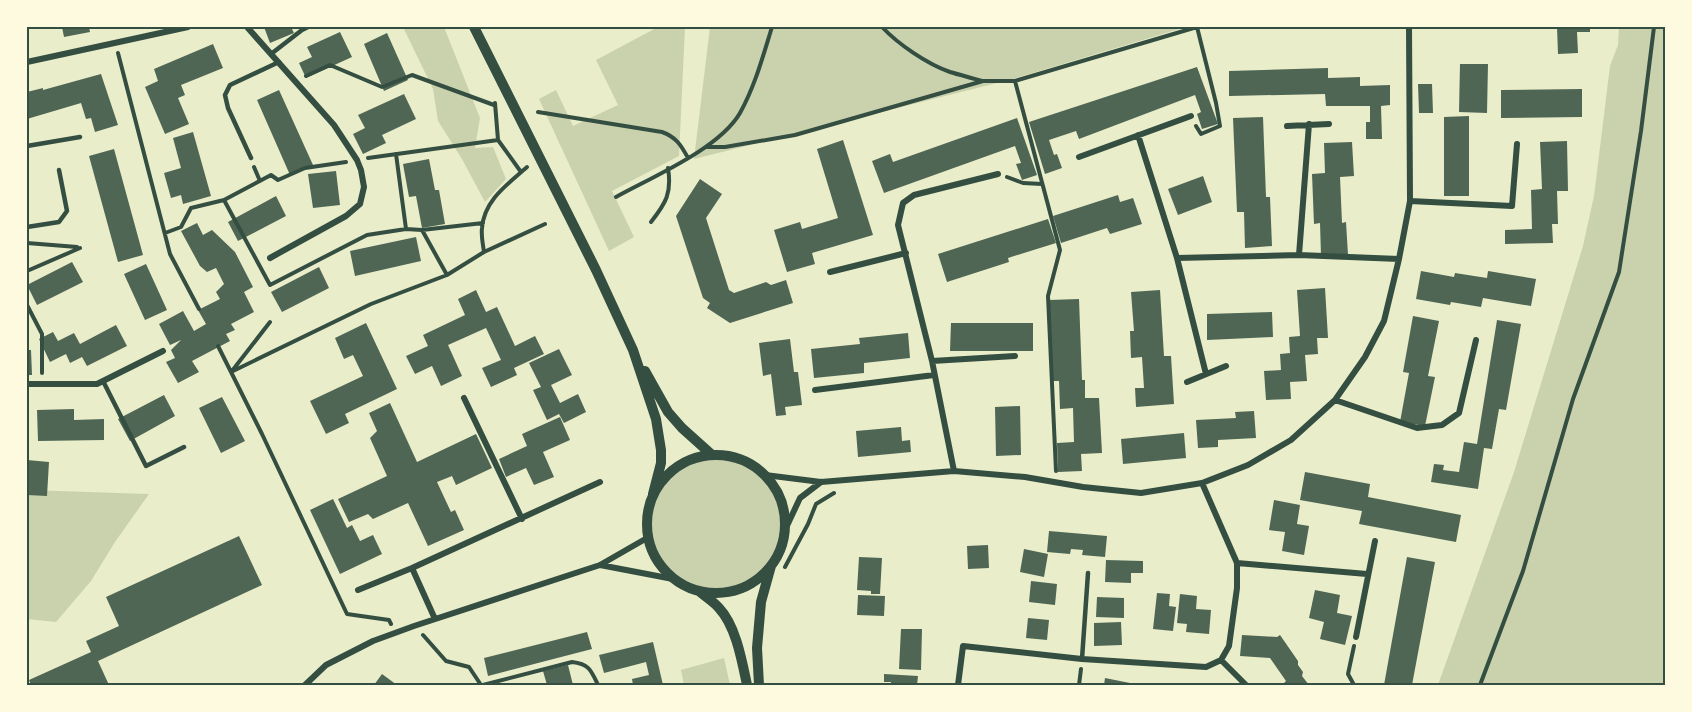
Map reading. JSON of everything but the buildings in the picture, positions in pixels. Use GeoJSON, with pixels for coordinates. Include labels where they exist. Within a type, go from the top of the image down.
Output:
{"type":"FeatureCollection","features":[{"type":"Feature","properties":{"kind":"street"},"geometry":{"type":"LineString","coordinates":[[27,62],[188,27]]}},
{"type":"Feature","properties":{"kind":"street"},"geometry":{"type":"LineString","coordinates":[[247,27],[334,125],[357,160],[364,187],[360,204],[346,216],[270,258]]}},
{"type":"Feature","properties":{"kind":"street"},"geometry":{"type":"LineString","coordinates":[[474,27],[596,270],[633,350],[668,412],[711,454]]}},
{"type":"Feature","properties":{"kind":"street"},"geometry":{"type":"LineString","coordinates":[[765,475],[821,482],[954,471],[1025,477],[1141,493],[1202,483],[1248,465],[1291,440],[1335,400],[1365,357],[1384,321],[1410,201],[1409,27]]}},
{"type":"Feature","properties":{"kind":"street"},"geometry":{"type":"LineString","coordinates":[[1079,157],[1191,116]]}},
{"type":"Feature","properties":{"kind":"street"},"geometry":{"type":"LineString","coordinates":[[1299,255],[1309,124]]}},
{"type":"Feature","properties":{"kind":"street"},"geometry":{"type":"LineString","coordinates":[[1287,126],[1329,124]]}},
{"type":"Feature","properties":{"kind":"street"},"geometry":{"type":"LineString","coordinates":[[1138,135],[1177,258],[1206,374]]}},
{"type":"Feature","properties":{"kind":"street"},"geometry":{"type":"LineString","coordinates":[[1410,201],[1512,206],[1517,144]]}},
{"type":"Feature","properties":{"kind":"street"},"geometry":{"type":"LineString","coordinates":[[954,471],[932,361],[898,225],[903,203],[914,195],[998,174]]}},
{"type":"Feature","properties":{"kind":"street"},"geometry":{"type":"LineString","coordinates":[[830,272],[906,253]]}},
{"type":"Feature","properties":{"kind":"street"},"geometry":{"type":"LineString","coordinates":[[1177,258],[1299,255],[1399,259]]}},
{"type":"Feature","properties":{"kind":"street"},"geometry":{"type":"LineString","coordinates":[[1335,400],[1417,428],[1442,425],[1459,413],[1476,340]]}},
{"type":"Feature","properties":{"kind":"street"},"geometry":{"type":"LineString","coordinates":[[633,350],[656,419],[661,450],[661,463],[646,515],[647,538],[652,554],[661,568],[673,579],[699,592],[719,594],[739,590],[757,580],[771,566],[781,549],[785,530],[800,498],[821,482]]}},
{"type":"Feature","properties":{"kind":"street"},"geometry":{"type":"LineString","coordinates":[[27,384],[97,384],[163,351]]}},
{"type":"Feature","properties":{"kind":"street"},"geometry":{"type":"LineString","coordinates":[[932,361],[1015,356]]}},
{"type":"Feature","properties":{"kind":"street"},"geometry":{"type":"LineString","coordinates":[[1187,382],[1226,366]]}},
{"type":"Feature","properties":{"kind":"street"},"geometry":{"type":"LineString","coordinates":[[814,390],[934,375]]}},
{"type":"Feature","properties":{"kind":"street"},"geometry":{"type":"LineString","coordinates":[[464,398],[522,519]]}},
{"type":"Feature","properties":{"kind":"street"},"geometry":{"type":"LineString","coordinates":[[653,494],[663,478],[677,466],[693,458],[711,454],[731,456],[749,463],[765,475],[777,491],[784,510],[785,530]]}},
{"type":"Feature","properties":{"kind":"street"},"geometry":{"type":"LineString","coordinates":[[358,591],[600,482]]}},
{"type":"Feature","properties":{"kind":"street"},"geometry":{"type":"LineString","coordinates":[[958,685],[963,646],[1082,659],[1206,667],[1221,660],[1228,646],[1237,588],[1237,563],[1202,483]]}},
{"type":"Feature","properties":{"kind":"street"},"geometry":{"type":"LineString","coordinates":[[305,685],[326,665],[373,641],[600,565],[647,538]]}},
{"type":"Feature","properties":{"kind":"street"},"geometry":{"type":"LineString","coordinates":[[1356,637],[1375,541]]}},
{"type":"Feature","properties":{"kind":"street"},"geometry":{"type":"LineString","coordinates":[[1237,563],[1367,574]]}},
{"type":"Feature","properties":{"kind":"street"},"geometry":{"type":"LineString","coordinates":[[600,565],[673,579]]}},
{"type":"Feature","properties":{"kind":"street"},"geometry":{"type":"LineString","coordinates":[[759,685],[757,648],[760,614],[771,566]]}},
{"type":"Feature","properties":{"kind":"street"},"geometry":{"type":"LineString","coordinates":[[412,568],[435,619]]}},
{"type":"Feature","properties":{"kind":"street"},"geometry":{"type":"LineString","coordinates":[[699,592],[719,607],[728,620],[740,654],[747,685]]}},
{"type":"Feature","properties":{"kind":"street"},"geometry":{"type":"LineString","coordinates":[[1221,660],[1246,685]]}},
{"type":"Feature","properties":{"kind":"lane"},"geometry":{"type":"LineString","coordinates":[[271,54],[308,27]]}},
{"type":"Feature","properties":{"kind":"lane"},"geometry":{"type":"LineString","coordinates":[[251,158],[228,108],[225,95],[230,85],[279,62]]}},
{"type":"Feature","properties":{"kind":"lane"},"geometry":{"type":"LineString","coordinates":[[27,146],[80,137]]}},
{"type":"Feature","properties":{"kind":"lane"},"geometry":{"type":"LineString","coordinates":[[27,227],[59,222],[67,211],[59,170]]}},
{"type":"Feature","properties":{"kind":"lane"},"geometry":{"type":"LineString","coordinates":[[103,381],[146,466],[184,447]]}},
{"type":"Feature","properties":{"kind":"lane"},"geometry":{"type":"LineString","coordinates":[[1082,659],[1088,573]]}},
{"type":"Feature","properties":{"kind":"path"},"geometry":{"type":"LineString","coordinates":[[616,196],[707,147],[725,131],[739,114],[755,82],[772,27]]}},
{"type":"Feature","properties":{"kind":"path"},"geometry":{"type":"LineString","coordinates":[[882,27],[901,44],[921,57],[948,71],[983,81],[1015,81],[1197,27],[1220,126],[1201,134],[1191,116]]}},
{"type":"Feature","properties":{"kind":"path"},"geometry":{"type":"LineString","coordinates":[[1480,685],[1522,571],[1573,399],[1619,272],[1641,131],[1654,27]]}},
{"type":"Feature","properties":{"kind":"path"},"geometry":{"type":"LineString","coordinates":[[117,53],[170,254],[199,309]]}},
{"type":"Feature","properties":{"kind":"path"},"geometry":{"type":"LineString","coordinates":[[295,82],[330,65],[382,87],[412,75],[494,105]]}},
{"type":"Feature","properties":{"kind":"path"},"geometry":{"type":"LineString","coordinates":[[707,147],[725,147],[795,135],[983,81]]}},
{"type":"Feature","properties":{"kind":"path"},"geometry":{"type":"LineString","coordinates":[[1015,81],[1060,250],[1048,296],[1057,483]]}},
{"type":"Feature","properties":{"kind":"path"},"geometry":{"type":"LineString","coordinates":[[501,82],[494,105],[498,140],[521,172]]}},
{"type":"Feature","properties":{"kind":"path"},"geometry":{"type":"LineString","coordinates":[[538,112],[662,132],[678,141],[688,158]]}},
{"type":"Feature","properties":{"kind":"path"},"geometry":{"type":"LineString","coordinates":[[165,233],[181,227],[190,208],[224,200],[271,175],[278,180],[305,168],[498,140]]}},
{"type":"Feature","properties":{"kind":"path"},"geometry":{"type":"LineString","coordinates":[[396,154],[406,229]]}},
{"type":"Feature","properties":{"kind":"path"},"geometry":{"type":"LineString","coordinates":[[484,252],[482,229],[486,210],[497,194],[527,167]]}},
{"type":"Feature","properties":{"kind":"path"},"geometry":{"type":"LineString","coordinates":[[651,222],[667,198],[670,183],[668,168]]}},
{"type":"Feature","properties":{"kind":"path"},"geometry":{"type":"LineString","coordinates":[[998,174],[1023,183],[1042,184]]}},
{"type":"Feature","properties":{"kind":"path"},"geometry":{"type":"LineString","coordinates":[[224,200],[270,285],[367,235],[406,229],[422,230],[483,223]]}},
{"type":"Feature","properties":{"kind":"path"},"geometry":{"type":"LineString","coordinates":[[231,372],[371,304],[447,275],[484,252],[545,225]]}},
{"type":"Feature","properties":{"kind":"path"},"geometry":{"type":"LineString","coordinates":[[422,230],[447,275]]}},
{"type":"Feature","properties":{"kind":"path"},"geometry":{"type":"LineString","coordinates":[[27,243],[80,248],[27,271]]}},
{"type":"Feature","properties":{"kind":"path"},"geometry":{"type":"LineString","coordinates":[[27,305],[42,334],[43,384]]}},
{"type":"Feature","properties":{"kind":"path"},"geometry":{"type":"LineString","coordinates":[[231,372],[270,322]]}},
{"type":"Feature","properties":{"kind":"path"},"geometry":{"type":"LineString","coordinates":[[218,346],[347,614],[389,620],[395,633]]}},
{"type":"Feature","properties":{"kind":"path"},"geometry":{"type":"LineString","coordinates":[[782,574],[816,504],[837,492],[837,480]]}},
{"type":"Feature","properties":{"kind":"path"},"geometry":{"type":"LineString","coordinates":[[414,626],[446,661],[469,667],[482,685],[572,662],[583,663],[592,671],[598,685]]}},
{"type":"Feature","properties":{"kind":"path"},"geometry":{"type":"LineString","coordinates":[[1354,685],[1348,674],[1356,637]]}},
{"type":"Feature","properties":{"kind":"green space"},"geometry":{"type":"Polygon","coordinates":[[[403,27],[444,27],[480,118],[475,148],[493,147],[506,179],[485,202],[438,121],[433,89],[403,27]]]}},
{"type":"Feature","properties":{"kind":"green space"},"geometry":{"type":"Polygon","coordinates":[[[658,27],[685,27],[679,156],[612,191],[634,237],[609,251],[539,99],[556,90],[573,126],[618,105],[596,60],[658,27]]]}},
{"type":"Feature","properties":{"kind":"green space"},"geometry":{"type":"Polygon","coordinates":[[[710,27],[1186,27],[1013,79],[694,159],[710,27]]]}},
{"type":"Feature","properties":{"kind":"green space"},"geometry":{"type":"Polygon","coordinates":[[[1619,27],[1665,27],[1665,685],[1438,685],[1514,472],[1583,246],[1594,196],[1610,66],[1618,45],[1619,27]]]}},
{"type":"Feature","properties":{"kind":"green space"},"geometry":{"type":"Polygon","coordinates":[[[716,455],[743,460],[765,475],[780,497],[785,524],[780,551],[765,573],[743,588],[716,593],[689,588],[667,573],[652,551],[647,524],[652,497],[667,475],[689,460],[716,455]]]}},
{"type":"Feature","properties":{"kind":"green space"},"geometry":{"type":"Polygon","coordinates":[[[27,490],[149,494],[91,581],[56,622],[27,619],[27,490]]]}},
{"type":"Feature","properties":{"kind":"green space"},"geometry":{"type":"Polygon","coordinates":[[[724,658],[730,685],[684,685],[681,670],[724,658]]]}}]}
